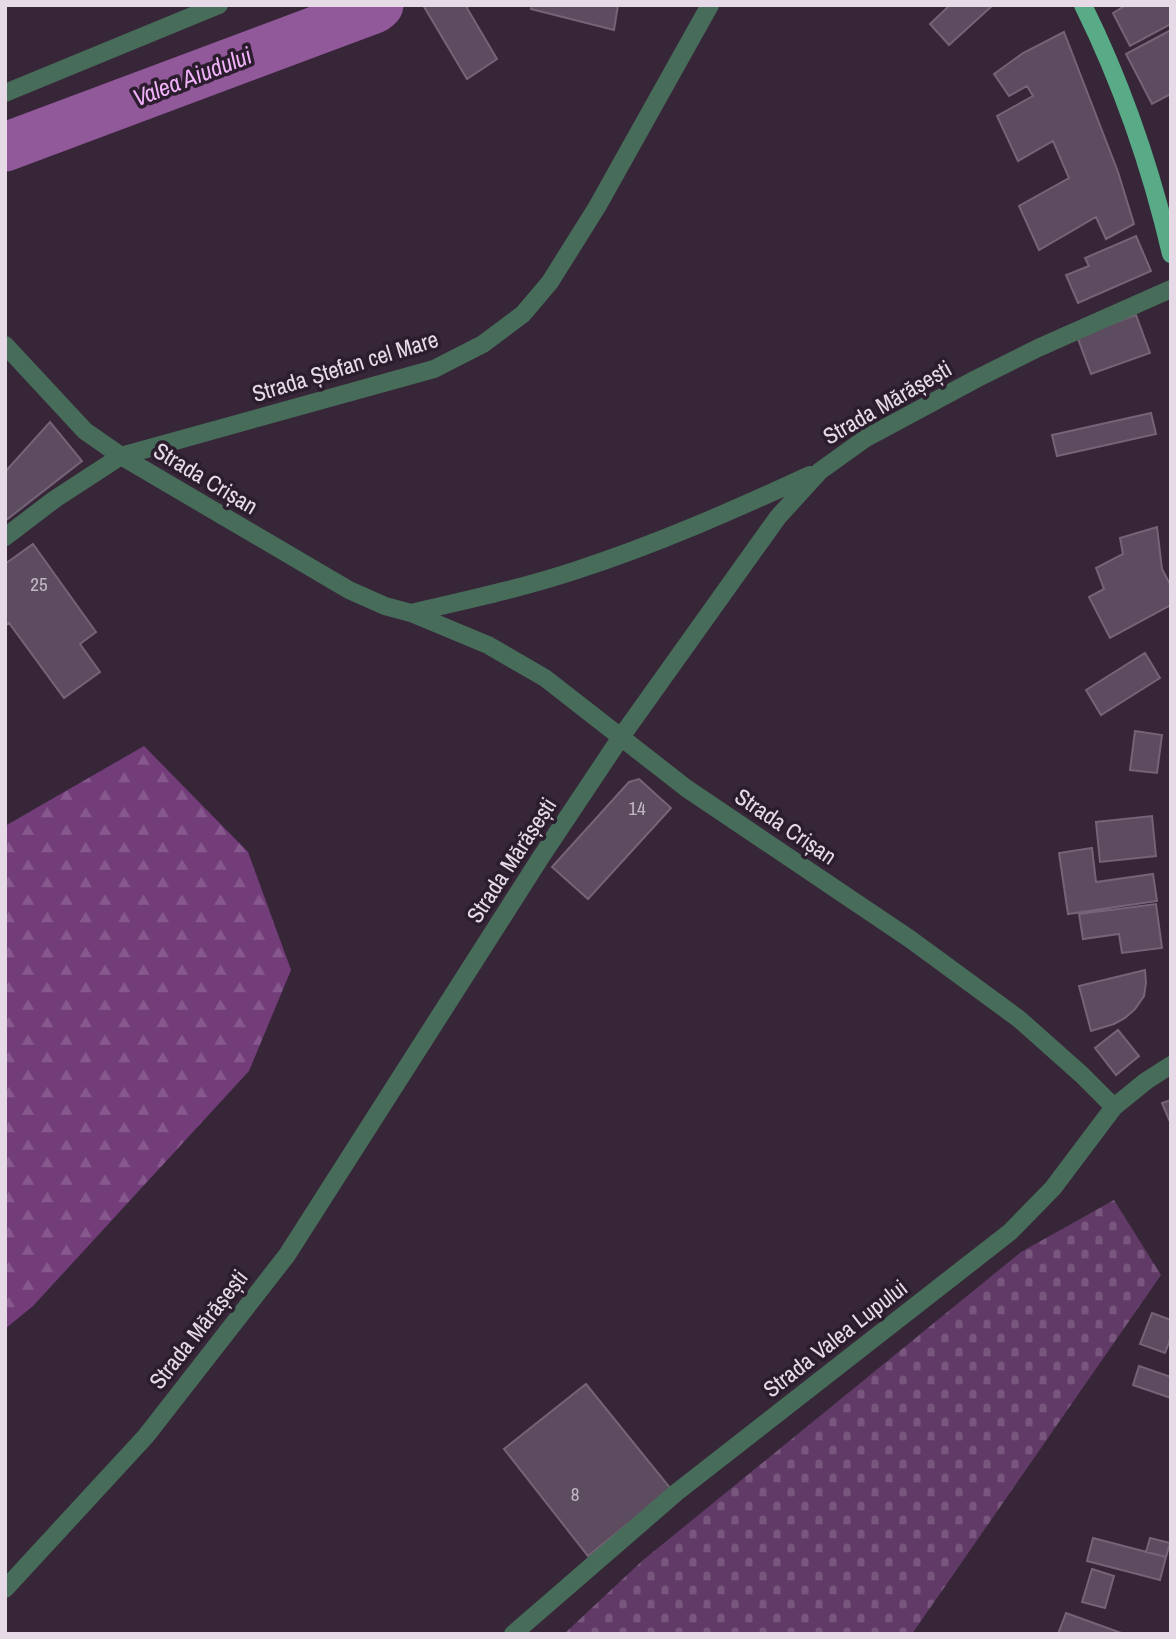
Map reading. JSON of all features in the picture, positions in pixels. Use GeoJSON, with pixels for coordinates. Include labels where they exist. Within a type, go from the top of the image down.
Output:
{"type":"FeatureCollection","features":[{"type":"Feature","properties":{"kind":"main road"},"geometry":{"type":"LineString","coordinates":[[1083,5],[1110,64],[1135,131],[1154,187],[1171,254]]}},
{"type":"Feature","properties":{"kind":"street"},"geometry":{"type":"LineString","coordinates":[[5,93],[219,5]]}},
{"type":"Feature","properties":{"kind":"street","name":"Strada Ștefan cel Mare"},"geometry":{"type":"LineString","coordinates":[[5,537],[55,499],[121,456],[434,369],[483,344],[523,314],[550,282],[597,207],[710,5]]}},
{"type":"Feature","properties":{"kind":"street","name":"Strada Mărășești"},"geometry":{"type":"LineString","coordinates":[[5,1589],[146,1436],[287,1255],[541,857],[621,737],[778,517],[820,471],[866,438],[1038,348],[1171,289]]}},
{"type":"Feature","properties":{"kind":"street","name":"Strada Crișan"},"geometry":{"type":"LineString","coordinates":[[5,345],[85,431],[121,456],[349,590],[488,645],[545,678],[686,788],[910,939],[1018,1019],[1114,1107]]}},
{"type":"Feature","properties":{"kind":"street"},"geometry":{"type":"LineString","coordinates":[[411,613],[575,571],[725,514],[820,471]]}},
{"type":"Feature","properties":{"kind":"street","name":"Strada Valea Lupului"},"geometry":{"type":"LineString","coordinates":[[513,1634],[677,1492],[1010,1233],[1053,1188],[1114,1107],[1171,1065]]}},
{"type":"Feature","properties":{"kind":"green space"},"geometry":{"type":"Polygon","coordinates":[[[144,746],[248,852],[291,970],[249,1071],[33,1306],[5,1329],[5,826],[144,746]]]}},
{"type":"Feature","properties":{"kind":"green space"},"geometry":{"type":"Polygon","coordinates":[[[1114,1200],[1161,1275],[912,1634],[564,1634],[642,1561],[1021,1252],[1114,1200]]]}},
{"type":"Feature","properties":{"kind":"building"},"geometry":{"type":"Polygon","coordinates":[[[423,5],[469,5],[467,8],[497,59],[467,79],[423,5]]]}},
{"type":"Feature","properties":{"kind":"building"},"geometry":{"type":"Polygon","coordinates":[[[532,5],[618,5],[614,30],[531,9],[532,5]]]}},
{"type":"Feature","properties":{"kind":"building"},"geometry":{"type":"Polygon","coordinates":[[[950,5],[993,5],[949,45],[930,24],[950,5]]]}},
{"type":"Feature","properties":{"kind":"building"},"geometry":{"type":"Polygon","coordinates":[[[1126,5],[1171,5],[1171,24],[1130,46],[1113,13],[1126,5]]]}},
{"type":"Feature","properties":{"kind":"building"},"geometry":{"type":"Polygon","coordinates":[[[1171,30],[1171,94],[1152,104],[1126,54],[1171,30]]]}},
{"type":"Feature","properties":{"kind":"building"},"geometry":{"type":"Polygon","coordinates":[[[1064,32],[1118,172],[1134,224],[1106,239],[1096,217],[1039,250],[1019,206],[1069,178],[1053,141],[1018,161],[997,116],[1033,96],[1027,86],[1009,96],[994,74],[1023,53],[1064,32]]]}},
{"type":"Feature","properties":{"kind":"building"},"geometry":{"type":"Polygon","coordinates":[[[1136,236],[1151,271],[1078,303],[1066,275],[1089,266],[1085,258],[1136,236]]]}},
{"type":"Feature","properties":{"kind":"building"},"geometry":{"type":"Polygon","coordinates":[[[1136,315],[1150,353],[1091,374],[1077,336],[1136,315]]]}},
{"type":"Feature","properties":{"kind":"building"},"geometry":{"type":"Polygon","coordinates":[[[1151,413],[1156,434],[1057,456],[1052,435],[1151,413]]]}},
{"type":"Feature","properties":{"kind":"building"},"geometry":{"type":"Polygon","coordinates":[[[50,422],[82,461],[5,521],[5,472],[50,422]]]}},
{"type":"Feature","properties":{"kind":"building"},"geometry":{"type":"Polygon","coordinates":[[[1157,527],[1162,569],[1171,586],[1171,605],[1110,638],[1089,597],[1104,589],[1096,568],[1123,554],[1120,538],[1157,527]]]}},
{"type":"Feature","properties":{"kind":"building"},"geometry":{"type":"Polygon","coordinates":[[[33,544],[96,632],[80,644],[100,672],[64,698],[9,623],[5,626],[5,564],[33,544]]]}},
{"type":"Feature","properties":{"kind":"building"},"geometry":{"type":"Polygon","coordinates":[[[1145,653],[1160,678],[1101,715],[1086,690],[1145,653]]]}},
{"type":"Feature","properties":{"kind":"building"},"geometry":{"type":"Polygon","coordinates":[[[1135,731],[1162,735],[1157,773],[1130,770],[1135,731]]]}},
{"type":"Feature","properties":{"kind":"building"},"geometry":{"type":"Polygon","coordinates":[[[639,779],[671,808],[588,899],[552,867],[629,782],[639,779]]]}},
{"type":"Feature","properties":{"kind":"building"},"geometry":{"type":"Polygon","coordinates":[[[1152,816],[1156,856],[1100,862],[1096,822],[1152,816]]]}},
{"type":"Feature","properties":{"kind":"building"},"geometry":{"type":"Polygon","coordinates":[[[1092,848],[1096,882],[1153,874],[1157,901],[1068,914],[1059,853],[1092,848]]]}},
{"type":"Feature","properties":{"kind":"building"},"geometry":{"type":"Polygon","coordinates":[[[1156,904],[1162,948],[1122,953],[1119,934],[1083,939],[1079,914],[1156,904]]]}},
{"type":"Feature","properties":{"kind":"building"},"geometry":{"type":"Polygon","coordinates":[[[1145,970],[1144,996],[1135,1009],[1114,1024],[1091,1031],[1079,986],[1145,970]]]}},
{"type":"Feature","properties":{"kind":"building"},"geometry":{"type":"Polygon","coordinates":[[[1118,1030],[1139,1056],[1116,1075],[1095,1048],[1118,1030]]]}},
{"type":"Feature","properties":{"kind":"building"},"geometry":{"type":"Polygon","coordinates":[[[1171,1100],[1171,1124],[1162,1103],[1171,1100]]]}},
{"type":"Feature","properties":{"kind":"building"},"geometry":{"type":"Polygon","coordinates":[[[1152,1313],[1171,1320],[1171,1337],[1165,1353],[1140,1344],[1152,1313]]]}},
{"type":"Feature","properties":{"kind":"building"},"geometry":{"type":"Polygon","coordinates":[[[1139,1366],[1171,1377],[1171,1398],[1133,1385],[1139,1366]]]}},
{"type":"Feature","properties":{"kind":"building"},"geometry":{"type":"Polygon","coordinates":[[[586,1384],[671,1489],[588,1556],[504,1449],[586,1384]]]}},
{"type":"Feature","properties":{"kind":"building"},"geometry":{"type":"Polygon","coordinates":[[[1093,1538],[1166,1557],[1160,1580],[1087,1561],[1093,1538]]]}},
{"type":"Feature","properties":{"kind":"building"},"geometry":{"type":"Polygon","coordinates":[[[1150,1538],[1170,1543],[1166,1557],[1146,1552],[1150,1538]]]}},
{"type":"Feature","properties":{"kind":"building"},"geometry":{"type":"Polygon","coordinates":[[[1092,1569],[1114,1576],[1105,1608],[1082,1602],[1092,1569]]]}},
{"type":"Feature","properties":{"kind":"building"},"geometry":{"type":"Polygon","coordinates":[[[1066,1613],[1124,1634],[1058,1634],[1066,1613]]]}},
{"type":"Feature","properties":{"kind":"waterway","name":"Valea Aiudului"},"geometry":{"type":"LineString","coordinates":[[5,147],[379,5]]}}]}
